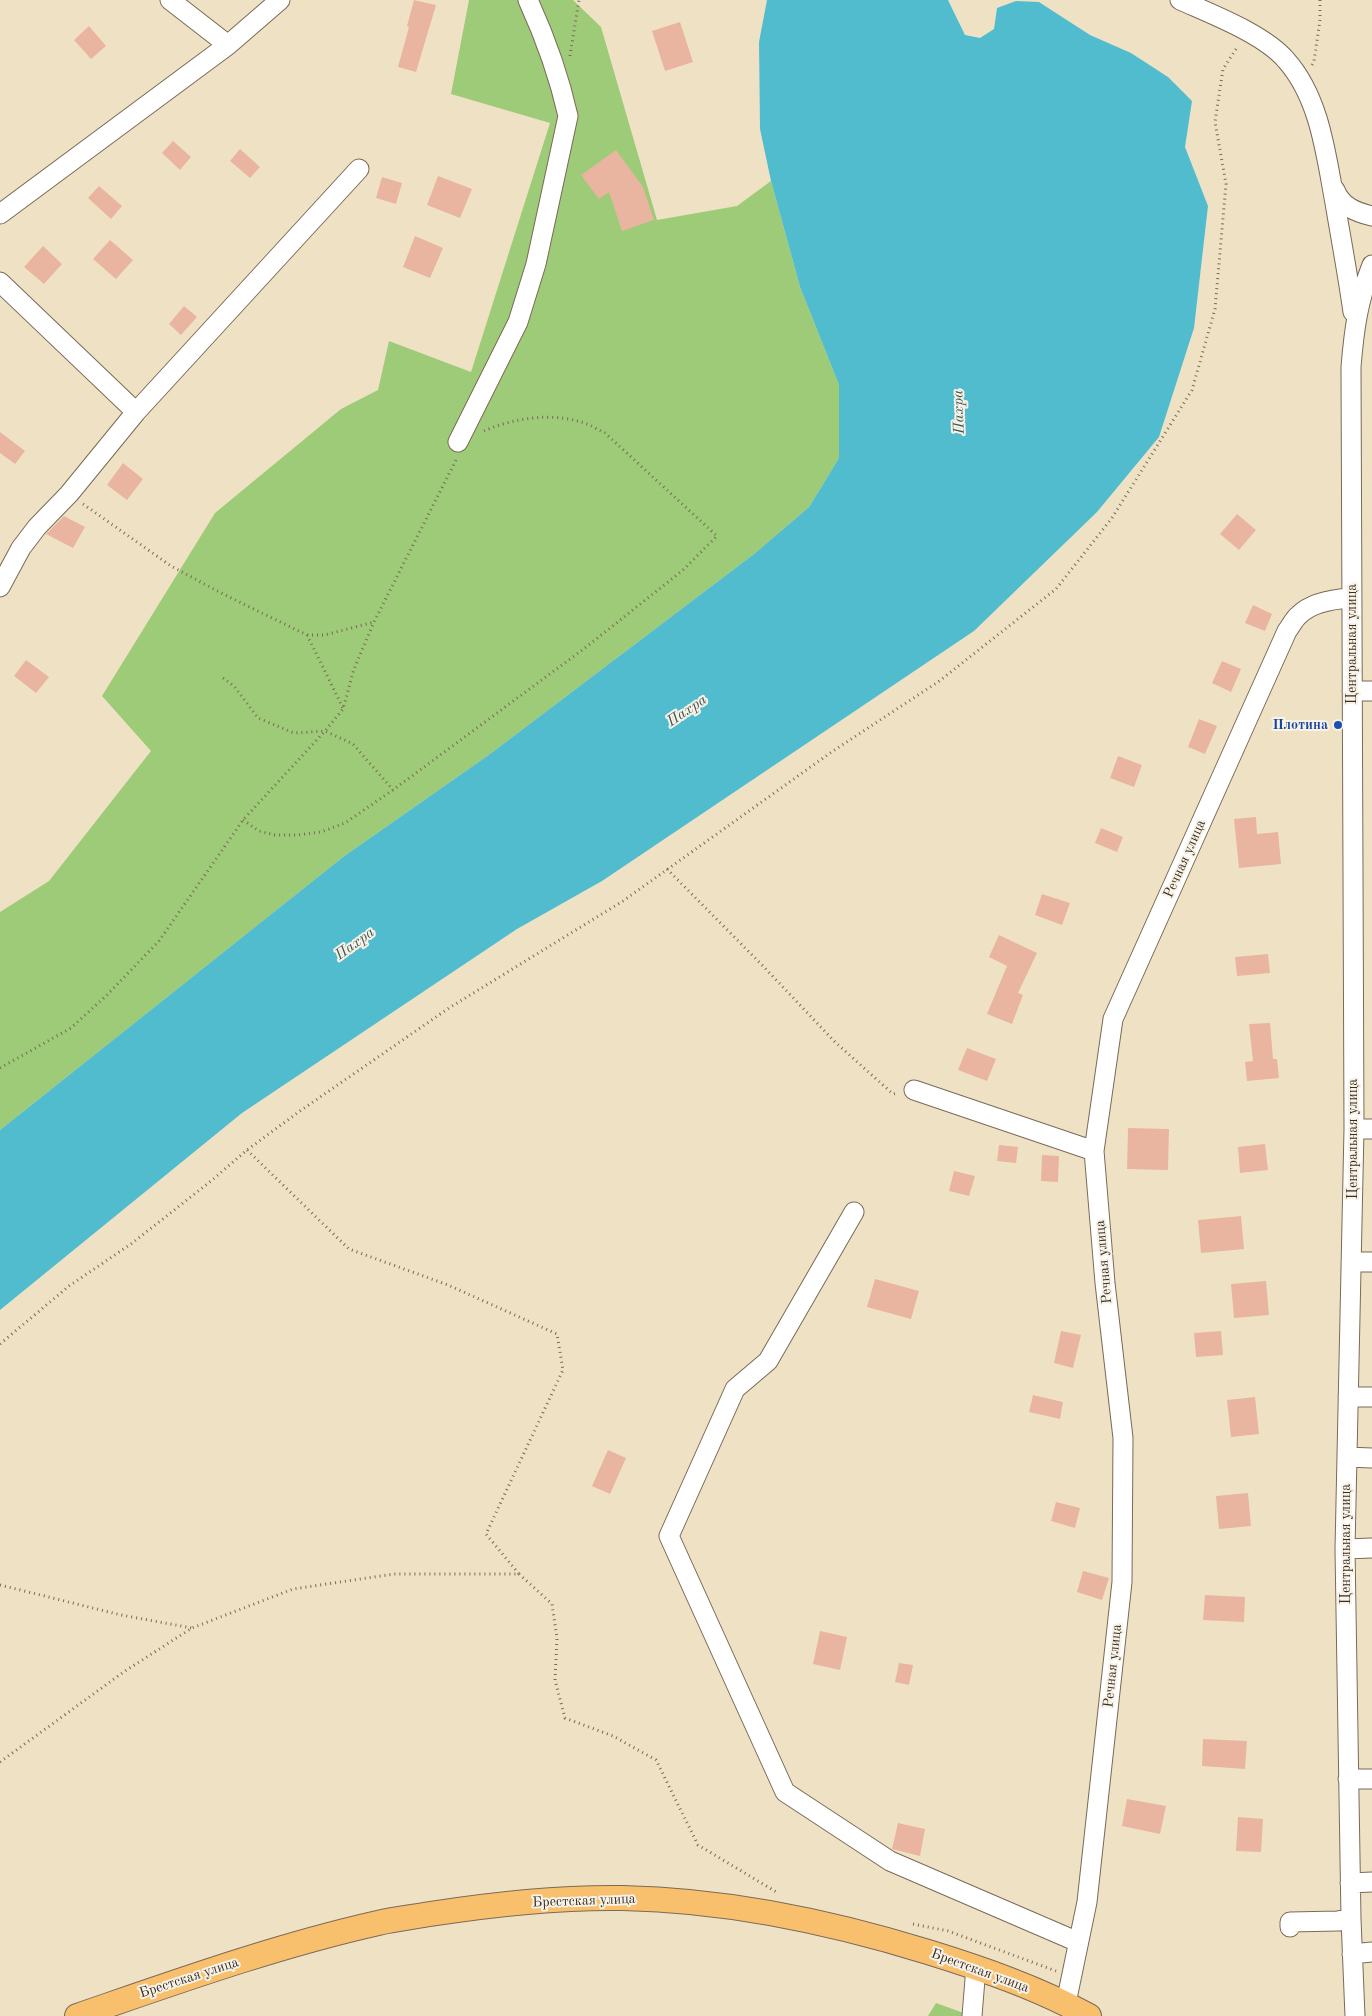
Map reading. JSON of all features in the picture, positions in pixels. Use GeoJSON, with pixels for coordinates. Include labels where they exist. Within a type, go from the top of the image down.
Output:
{"type":"FeatureCollection","features":[{"type":"Feature","properties":{"kind":"main road","name":"Брестская улица"},"geometry":{"type":"LineString","coordinates":[[77,2016],[188,1978],[276,1951],[379,1923],[476,1907],[575,1899],[625,1898],[693,1902],[790,1917],[884,1938],[976,1967],[1066,2004],[1089,2016]]}},
{"type":"Feature","properties":{"kind":"street"},"geometry":{"type":"LineString","coordinates":[[170,0],[228,45]]}},
{"type":"Feature","properties":{"kind":"street"},"geometry":{"type":"LineString","coordinates":[[0,214],[228,45],[280,0]]}},
{"type":"Feature","properties":{"kind":"street"},"geometry":{"type":"LineString","coordinates":[[458,442],[518,322],[536,264],[568,116],[541,30],[528,0]]}},
{"type":"Feature","properties":{"kind":"street"},"geometry":{"type":"LineString","coordinates":[[1180,0],[1268,44],[1286,59],[1300,79],[1310,100],[1319,127],[1330,178],[1354,323]]}},
{"type":"Feature","properties":{"kind":"street"},"geometry":{"type":"LineString","coordinates":[[0,587],[21,548],[37,527],[69,494],[136,412],[358,169]]}},
{"type":"Feature","properties":{"kind":"street"},"geometry":{"type":"LineString","coordinates":[[1330,178],[1338,199],[1352,210],[1372,216]]}},
{"type":"Feature","properties":{"kind":"street","name":"Центральная улица"},"geometry":{"type":"LineString","coordinates":[[1361,2012],[1352,1954],[1345,1549],[1352,1262],[1363,1129],[1352,691],[1351,367],[1354,323],[1364,285],[1372,266]]}},
{"type":"Feature","properties":{"kind":"street"},"geometry":{"type":"LineString","coordinates":[[0,282],[136,412]]}},
{"type":"Feature","properties":{"kind":"street","name":"Речная улица"},"geometry":{"type":"LineString","coordinates":[[1066,2004],[1087,1902],[1122,1582],[1123,1438],[1105,1283],[1094,1151],[1113,1019],[1287,631],[1299,614],[1315,604],[1335,599],[1351,598]]}},
{"type":"Feature","properties":{"kind":"street"},"geometry":{"type":"LineString","coordinates":[[1352,691],[1372,691]]}},
{"type":"Feature","properties":{"kind":"street"},"geometry":{"type":"LineString","coordinates":[[914,1090],[1094,1151]]}},
{"type":"Feature","properties":{"kind":"street"},"geometry":{"type":"LineString","coordinates":[[854,1212],[768,1361],[735,1389],[668,1536],[785,1792],[890,1861],[1078,1942]]}},
{"type":"Feature","properties":{"kind":"street"},"geometry":{"type":"LineString","coordinates":[[1352,1262],[1372,1262]]}},
{"type":"Feature","properties":{"kind":"street"},"geometry":{"type":"LineString","coordinates":[[1348,1397],[1372,1397]]}},
{"type":"Feature","properties":{"kind":"street"},"geometry":{"type":"LineString","coordinates":[[1347,1457],[1372,1458]]}},
{"type":"Feature","properties":{"kind":"street"},"geometry":{"type":"LineString","coordinates":[[1345,1549],[1372,1548]]}},
{"type":"Feature","properties":{"kind":"street"},"geometry":{"type":"LineString","coordinates":[[1348,1779],[1372,1779]]}},
{"type":"Feature","properties":{"kind":"street"},"geometry":{"type":"LineString","coordinates":[[1350,1883],[1372,1882]]}},
{"type":"Feature","properties":{"kind":"street"},"geometry":{"type":"LineString","coordinates":[[1290,1927],[1290,1922],[1351,1919]]}},
{"type":"Feature","properties":{"kind":"street"},"geometry":{"type":"LineString","coordinates":[[1352,1954],[1372,1952]]}},
{"type":"Feature","properties":{"kind":"street"},"geometry":{"type":"LineString","coordinates":[[972,2016],[976,1967]]}},
{"type":"Feature","properties":{"kind":"path"},"geometry":{"type":"LineString","coordinates":[[570,58],[580,0]]}},
{"type":"Feature","properties":{"kind":"path"},"geometry":{"type":"LineString","coordinates":[[1300,79],[1314,61],[1320,20],[1320,0]]}},
{"type":"Feature","properties":{"kind":"path"},"geometry":{"type":"LineString","coordinates":[[0,1344],[69,1286],[131,1244],[247,1150],[450,1008],[608,910],[833,751],[938,682],[1056,589],[1112,518],[1192,390],[1215,309],[1226,184],[1216,122],[1223,69],[1247,32]]}},
{"type":"Feature","properties":{"kind":"path"},"geometry":{"type":"LineString","coordinates":[[0,1068],[71,1028],[107,995],[159,941],[243,820],[326,731],[343,708],[354,669],[374,622],[456,460],[458,442],[513,421],[567,419],[584,423],[604,433],[717,536],[683,570],[585,648],[393,790],[345,823],[321,832],[275,835],[259,831],[243,820]]}},
{"type":"Feature","properties":{"kind":"path"},"geometry":{"type":"LineString","coordinates":[[69,494],[171,566],[307,635],[325,635],[374,622]]}},
{"type":"Feature","properties":{"kind":"path"},"geometry":{"type":"LineString","coordinates":[[307,635],[343,708]]}},
{"type":"Feature","properties":{"kind":"path"},"geometry":{"type":"LineString","coordinates":[[223,678],[234,686],[258,718],[294,733],[326,731],[353,744],[393,790]]}},
{"type":"Feature","properties":{"kind":"path"},"geometry":{"type":"LineString","coordinates":[[667,869],[850,1055],[893,1094],[914,1090]]}},
{"type":"Feature","properties":{"kind":"path"},"geometry":{"type":"LineString","coordinates":[[247,1150],[349,1249],[448,1285],[557,1334],[563,1370],[486,1534],[519,1574],[552,1604],[557,1638],[555,1680],[565,1718],[613,1736],[656,1760],[698,1845],[787,1897]]}},
{"type":"Feature","properties":{"kind":"path"},"geometry":{"type":"LineString","coordinates":[[0,1762],[125,1671],[192,1628],[293,1589],[394,1574],[519,1574]]}},
{"type":"Feature","properties":{"kind":"path"},"geometry":{"type":"LineString","coordinates":[[0,1585],[27,1590],[121,1615],[192,1628]]}},
{"type":"Feature","properties":{"kind":"path"},"geometry":{"type":"LineString","coordinates":[[912,1924],[948,1931],[1071,1976]]}},
{"type":"Feature","properties":{"kind":"green space"},"geometry":{"type":"Polygon","coordinates":[[[469,0],[573,0],[601,27],[657,220],[737,206],[771,181],[800,287],[839,385],[839,458],[809,507],[754,554],[490,754],[343,857],[0,1130],[0,912],[49,881],[151,751],[102,696],[215,513],[341,409],[378,390],[389,341],[471,372],[550,123],[451,94],[469,0]]]}},
{"type":"Feature","properties":{"kind":"green space"},"geometry":{"type":"Polygon","coordinates":[[[936,2003],[972,2016],[928,2016],[936,2003]]]}},
{"type":"Feature","properties":{"kind":"water","name":"Пахра"},"geometry":{"type":"Polygon","coordinates":[[[767,0],[948,0],[965,35],[980,38],[994,29],[997,8],[1016,1],[1039,2],[1090,35],[1131,53],[1168,77],[1192,101],[1185,147],[1208,206],[1194,328],[1159,437],[1097,512],[974,631],[602,881],[517,929],[242,1113],[0,1310],[0,1130],[343,857],[490,754],[754,554],[809,507],[839,458],[839,385],[800,287],[771,181],[760,129],[759,42],[767,0]]]}},
{"type":"Feature","properties":{"kind":"building"},"geometry":{"type":"Polygon","coordinates":[[[414,0],[436,5],[416,72],[398,67],[414,0]]]}},
{"type":"Feature","properties":{"kind":"building"},"geometry":{"type":"Polygon","coordinates":[[[680,22],[693,62],[665,71],[652,31],[680,22]]]}},
{"type":"Feature","properties":{"kind":"building"},"geometry":{"type":"Polygon","coordinates":[[[89,26],[106,46],[91,59],[74,40],[89,26]]]}},
{"type":"Feature","properties":{"kind":"building"},"geometry":{"type":"Polygon","coordinates":[[[173,141],[191,157],[180,170],[162,153],[173,141]]]}},
{"type":"Feature","properties":{"kind":"building"},"geometry":{"type":"Polygon","coordinates":[[[240,149],[260,167],[250,178],[230,161],[240,149]]]}},
{"type":"Feature","properties":{"kind":"building"},"geometry":{"type":"Polygon","coordinates":[[[616,150],[643,187],[654,220],[622,231],[609,192],[599,199],[581,175],[616,150]]]}},
{"type":"Feature","properties":{"kind":"building"},"geometry":{"type":"Polygon","coordinates":[[[438,176],[472,189],[460,218],[427,205],[438,176]]]}},
{"type":"Feature","properties":{"kind":"building"},"geometry":{"type":"Polygon","coordinates":[[[382,177],[402,183],[396,204],[376,198],[382,177]]]}},
{"type":"Feature","properties":{"kind":"building"},"geometry":{"type":"Polygon","coordinates":[[[99,186],[122,206],[111,219],[88,198],[99,186]]]}},
{"type":"Feature","properties":{"kind":"building"},"geometry":{"type":"Polygon","coordinates":[[[415,236],[443,248],[430,278],[403,267],[415,236]]]}},
{"type":"Feature","properties":{"kind":"building"},"geometry":{"type":"Polygon","coordinates":[[[110,240],[133,260],[116,279],[93,259],[110,240]]]}},
{"type":"Feature","properties":{"kind":"building"},"geometry":{"type":"Polygon","coordinates":[[[43,246],[62,264],[44,284],[24,267],[43,246]]]}},
{"type":"Feature","properties":{"kind":"building"},"geometry":{"type":"Polygon","coordinates":[[[184,306],[197,317],[181,335],[169,324],[184,306]]]}},
{"type":"Feature","properties":{"kind":"building"},"geometry":{"type":"Polygon","coordinates":[[[0,432],[25,451],[15,464],[0,453],[0,432]]]}},
{"type":"Feature","properties":{"kind":"building"},"geometry":{"type":"Polygon","coordinates":[[[123,463],[143,479],[127,500],[107,485],[123,463]]]}},
{"type":"Feature","properties":{"kind":"building"},"geometry":{"type":"Polygon","coordinates":[[[1237,514],[1256,530],[1239,550],[1220,534],[1237,514]]]}},
{"type":"Feature","properties":{"kind":"building"},"geometry":{"type":"Polygon","coordinates":[[[64,516],[85,527],[73,548],[46,534],[64,516]]]}},
{"type":"Feature","properties":{"kind":"building"},"geometry":{"type":"Polygon","coordinates":[[[1253,605],[1272,614],[1265,631],[1245,623],[1253,605]]]}},
{"type":"Feature","properties":{"kind":"building"},"geometry":{"type":"Polygon","coordinates":[[[26,660],[49,677],[36,693],[14,676],[26,660]]]}},
{"type":"Feature","properties":{"kind":"building"},"geometry":{"type":"Polygon","coordinates":[[[1222,661],[1241,669],[1231,692],[1212,683],[1222,661]]]}},
{"type":"Feature","properties":{"kind":"building"},"geometry":{"type":"Polygon","coordinates":[[[1199,719],[1217,726],[1205,754],[1188,747],[1199,719]]]}},
{"type":"Feature","properties":{"kind":"building"},"geometry":{"type":"Polygon","coordinates":[[[1118,756],[1142,765],[1134,787],[1110,778],[1118,756]]]}},
{"type":"Feature","properties":{"kind":"building"},"geometry":{"type":"Polygon","coordinates":[[[1256,817],[1257,834],[1278,832],[1281,864],[1239,868],[1234,819],[1256,817]]]}},
{"type":"Feature","properties":{"kind":"building"},"geometry":{"type":"Polygon","coordinates":[[[1101,828],[1123,837],[1117,852],[1095,843],[1101,828]]]}},
{"type":"Feature","properties":{"kind":"building"},"geometry":{"type":"Polygon","coordinates":[[[1042,894],[1070,903],[1062,925],[1035,915],[1042,894]]]}},
{"type":"Feature","properties":{"kind":"building"},"geometry":{"type":"Polygon","coordinates":[[[999,935],[1037,953],[1018,993],[1023,995],[1012,1024],[987,1014],[1007,966],[989,957],[999,935]]]}},
{"type":"Feature","properties":{"kind":"building"},"geometry":{"type":"Polygon","coordinates":[[[1268,954],[1270,973],[1237,976],[1235,957],[1268,954]]]}},
{"type":"Feature","properties":{"kind":"building"},"geometry":{"type":"Polygon","coordinates":[[[1270,1023],[1273,1059],[1277,1059],[1279,1078],[1247,1081],[1245,1062],[1253,1061],[1249,1024],[1270,1023]]]}},
{"type":"Feature","properties":{"kind":"building"},"geometry":{"type":"Polygon","coordinates":[[[967,1048],[996,1059],[987,1081],[958,1070],[967,1048]]]}},
{"type":"Feature","properties":{"kind":"building"},"geometry":{"type":"Polygon","coordinates":[[[1128,1128],[1169,1129],[1168,1170],[1127,1169],[1128,1128]]]}},
{"type":"Feature","properties":{"kind":"building"},"geometry":{"type":"Polygon","coordinates":[[[1265,1144],[1268,1170],[1240,1173],[1238,1147],[1265,1144]]]}},
{"type":"Feature","properties":{"kind":"building"},"geometry":{"type":"Polygon","coordinates":[[[999,1145],[1018,1147],[1016,1163],[997,1161],[999,1145]]]}},
{"type":"Feature","properties":{"kind":"building"},"geometry":{"type":"Polygon","coordinates":[[[1042,1155],[1059,1156],[1058,1182],[1041,1181],[1042,1155]]]}},
{"type":"Feature","properties":{"kind":"building"},"geometry":{"type":"Polygon","coordinates":[[[954,1171],[975,1176],[969,1196],[949,1191],[954,1171]]]}},
{"type":"Feature","properties":{"kind":"building"},"geometry":{"type":"Polygon","coordinates":[[[1241,1216],[1244,1249],[1201,1253],[1198,1220],[1241,1216]]]}},
{"type":"Feature","properties":{"kind":"building"},"geometry":{"type":"Polygon","coordinates":[[[875,1279],[919,1291],[911,1319],[867,1307],[875,1279]]]}},
{"type":"Feature","properties":{"kind":"building"},"geometry":{"type":"Polygon","coordinates":[[[1266,1281],[1269,1315],[1234,1318],[1231,1284],[1266,1281]]]}},
{"type":"Feature","properties":{"kind":"building"},"geometry":{"type":"Polygon","coordinates":[[[1061,1331],[1081,1335],[1073,1368],[1054,1363],[1061,1331]]]}},
{"type":"Feature","properties":{"kind":"building"},"geometry":{"type":"Polygon","coordinates":[[[1221,1331],[1223,1355],[1196,1357],[1194,1333],[1221,1331]]]}},
{"type":"Feature","properties":{"kind":"building"},"geometry":{"type":"Polygon","coordinates":[[[1033,1395],[1063,1402],[1060,1419],[1029,1412],[1033,1395]]]}},
{"type":"Feature","properties":{"kind":"building"},"geometry":{"type":"Polygon","coordinates":[[[1255,1397],[1259,1434],[1231,1437],[1227,1400],[1255,1397]]]}},
{"type":"Feature","properties":{"kind":"building"},"geometry":{"type":"Polygon","coordinates":[[[608,1450],[626,1458],[610,1494],[592,1486],[608,1450]]]}},
{"type":"Feature","properties":{"kind":"building"},"geometry":{"type":"Polygon","coordinates":[[[1248,1493],[1251,1526],[1219,1529],[1216,1496],[1248,1493]]]}},
{"type":"Feature","properties":{"kind":"building"},"geometry":{"type":"Polygon","coordinates":[[[1056,1502],[1080,1508],[1075,1528],[1051,1521],[1056,1502]]]}},
{"type":"Feature","properties":{"kind":"building"},"geometry":{"type":"Polygon","coordinates":[[[1083,1571],[1109,1578],[1102,1600],[1077,1592],[1083,1571]]]}},
{"type":"Feature","properties":{"kind":"building"},"geometry":{"type":"Polygon","coordinates":[[[1205,1595],[1245,1597],[1244,1622],[1203,1620],[1205,1595]]]}},
{"type":"Feature","properties":{"kind":"building"},"geometry":{"type":"Polygon","coordinates":[[[820,1631],[847,1637],[840,1670],[813,1664],[820,1631]]]}},
{"type":"Feature","properties":{"kind":"building"},"geometry":{"type":"Polygon","coordinates":[[[899,1663],[913,1665],[909,1685],[895,1682],[899,1663]]]}},
{"type":"Feature","properties":{"kind":"building"},"geometry":{"type":"Polygon","coordinates":[[[1203,1739],[1247,1741],[1245,1769],[1202,1766],[1203,1739]]]}},
{"type":"Feature","properties":{"kind":"building"},"geometry":{"type":"Polygon","coordinates":[[[1127,1799],[1166,1806],[1160,1834],[1122,1826],[1127,1799]]]}},
{"type":"Feature","properties":{"kind":"building"},"geometry":{"type":"Polygon","coordinates":[[[1238,1817],[1263,1819],[1261,1852],[1236,1851],[1238,1817]]]}},
{"type":"Feature","properties":{"kind":"building"},"geometry":{"type":"Polygon","coordinates":[[[898,1823],[925,1829],[920,1856],[892,1849],[898,1823]]]}},
{"type":"Feature","properties":{"kind":"place","name":"Плотина"},"geometry":{"type":"Point","coordinates":[1338,725]}}]}
